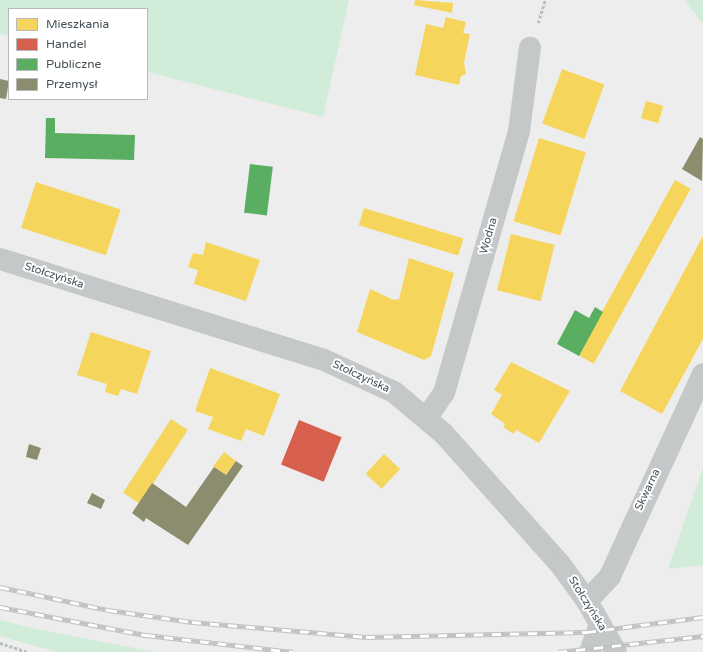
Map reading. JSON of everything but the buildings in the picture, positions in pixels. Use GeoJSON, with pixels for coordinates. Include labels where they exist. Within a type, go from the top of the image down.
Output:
{"type":"FeatureCollection","features":[{"type":"Feature","properties":{"kind":"street","name":"Wodna"},"geometry":{"type":"LineString","coordinates":[[427,417],[444,393],[519,131],[530,48]]}},
{"type":"Feature","properties":{"kind":"street","name":"Stołczyńska"},"geometry":{"type":"LineString","coordinates":[[0,259],[345,367],[394,392],[427,417],[560,564],[587,601],[616,652]]}},
{"type":"Feature","properties":{"kind":"street","name":"Skwarna"},"geometry":{"type":"LineString","coordinates":[[587,601],[610,576],[703,374]]}},
{"type":"Feature","properties":{"kind":"street"},"geometry":{"type":"LineString","coordinates":[[590,652],[600,625]]}},
{"type":"Feature","properties":{"kind":"path"},"geometry":{"type":"LineString","coordinates":[[0,643],[27,652]]}},
{"type":"Feature","properties":{"kind":"green space"},"geometry":{"type":"Polygon","coordinates":[[[0,0],[349,0],[323,117],[148,72],[148,8],[8,8],[8,36],[0,34],[0,0]]]}},
{"type":"Feature","properties":{"kind":"green space"},"geometry":{"type":"Polygon","coordinates":[[[684,0],[703,0],[703,24],[684,0]]]}},
{"type":"Feature","properties":{"kind":"green space"},"geometry":{"type":"Polygon","coordinates":[[[703,467],[703,565],[668,569],[703,467]]]}},
{"type":"Feature","properties":{"kind":"green space"},"geometry":{"type":"Polygon","coordinates":[[[0,620],[37,629],[155,652],[57,652],[0,636],[0,620]]]}},
{"type":"Feature","properties":{"kind":"railway"},"geometry":{"type":"LineString","coordinates":[[0,587],[108,610],[192,622],[366,637],[587,632],[703,617]]}},
{"type":"Feature","properties":{"kind":"railway"},"geometry":{"type":"LineString","coordinates":[[0,607],[146,635],[293,652]]}},
{"type":"Feature","properties":{"kind":"railway"},"geometry":{"type":"LineString","coordinates":[[558,652],[703,636]]}}]}
